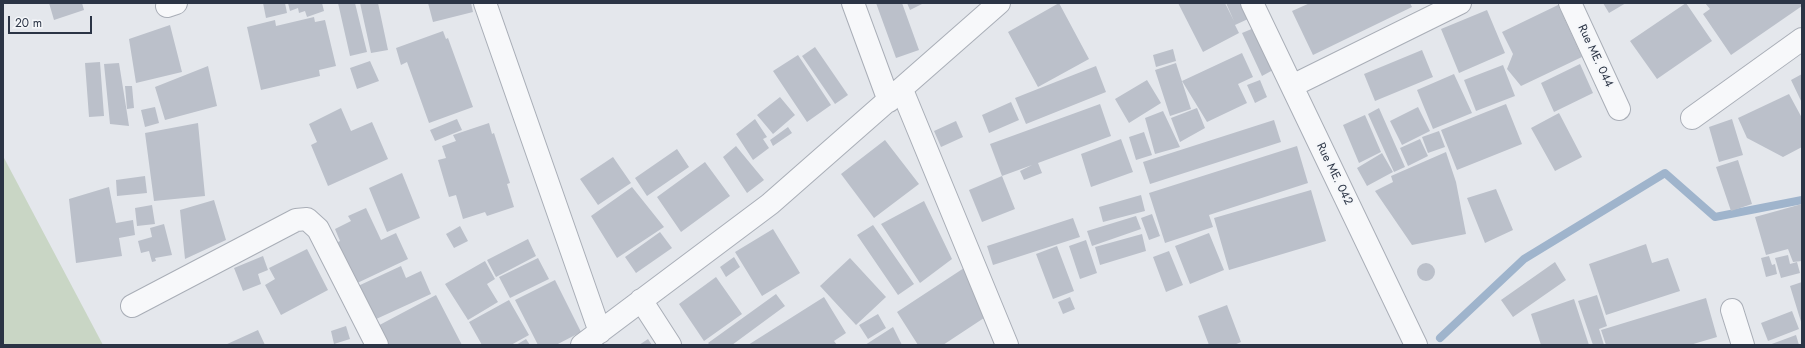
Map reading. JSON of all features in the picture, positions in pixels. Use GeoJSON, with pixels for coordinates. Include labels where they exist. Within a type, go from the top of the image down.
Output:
{"type":"FeatureCollection","features":[{"type":"Feature","properties":{"kind":"street"},"geometry":{"type":"LineString","coordinates":[[485,3],[600,332]]}},
{"type":"Feature","properties":{"kind":"street"},"geometry":{"type":"LineString","coordinates":[[853,3],[1007,345]]}},
{"type":"Feature","properties":{"kind":"street"},"geometry":{"type":"LineString","coordinates":[[582,345],[770,204],[999,3]]}},
{"type":"Feature","properties":{"kind":"street","name":"Rue ME. 042"},"geometry":{"type":"LineString","coordinates":[[1252,3],[1416,345]]}},
{"type":"Feature","properties":{"kind":"street"},"geometry":{"type":"LineString","coordinates":[[1292,86],[1460,3]]}},
{"type":"Feature","properties":{"kind":"street","name":"Rue ME. 044"},"geometry":{"type":"LineString","coordinates":[[1570,3],[1619,109]]}},
{"type":"Feature","properties":{"kind":"street"},"geometry":{"type":"LineString","coordinates":[[1692,118],[1802,39]]}},
{"type":"Feature","properties":{"kind":"street"},"geometry":{"type":"LineString","coordinates":[[132,306],[296,220],[307,219],[318,228],[377,345]]}},
{"type":"Feature","properties":{"kind":"street"},"geometry":{"type":"LineString","coordinates":[[641,300],[670,345]]}},
{"type":"Feature","properties":{"kind":"street"},"geometry":{"type":"LineString","coordinates":[[1732,310],[1743,345]]}},
{"type":"Feature","properties":{"kind":"green space"},"geometry":{"type":"Polygon","coordinates":[[[3,156],[103,345],[3,345],[3,156]]]}},
{"type":"Feature","properties":{"kind":"building"},"geometry":{"type":"Polygon","coordinates":[[[49,3],[82,3],[84,10],[54,20],[49,3]]]}},
{"type":"Feature","properties":{"kind":"building"},"geometry":{"type":"Polygon","coordinates":[[[263,3],[285,3],[287,13],[266,18],[263,3]]]}},
{"type":"Feature","properties":{"kind":"building"},"geometry":{"type":"Polygon","coordinates":[[[288,3],[322,3],[324,11],[307,17],[305,11],[299,13],[298,8],[290,11],[288,3]]]}},
{"type":"Feature","properties":{"kind":"building"},"geometry":{"type":"Polygon","coordinates":[[[338,3],[355,3],[367,52],[350,56],[338,3]]]}},
{"type":"Feature","properties":{"kind":"building"},"geometry":{"type":"Polygon","coordinates":[[[360,3],[378,3],[388,50],[371,53],[360,3]]]}},
{"type":"Feature","properties":{"kind":"building"},"geometry":{"type":"Polygon","coordinates":[[[428,3],[471,3],[473,12],[433,22],[428,3]]]}},
{"type":"Feature","properties":{"kind":"building"},"geometry":{"type":"Polygon","coordinates":[[[876,3],[902,3],[919,50],[896,58],[876,3]]]}},
{"type":"Feature","properties":{"kind":"building"},"geometry":{"type":"Polygon","coordinates":[[[907,3],[924,3],[910,10],[907,3]]]}},
{"type":"Feature","properties":{"kind":"building"},"geometry":{"type":"Polygon","coordinates":[[[1059,3],[1089,59],[1038,87],[1008,32],[1059,3]]]}},
{"type":"Feature","properties":{"kind":"building"},"geometry":{"type":"Polygon","coordinates":[[[1178,3],[1225,3],[1234,21],[1226,3],[1241,3],[1248,19],[1235,25],[1239,33],[1203,52],[1178,3]]]}},
{"type":"Feature","properties":{"kind":"building"},"geometry":{"type":"Polygon","coordinates":[[[1310,3],[1410,3],[1412,7],[1313,55],[1292,11],[1310,3]]]}},
{"type":"Feature","properties":{"kind":"building"},"geometry":{"type":"Polygon","coordinates":[[[1603,3],[1626,3],[1609,13],[1603,3]]]}},
{"type":"Feature","properties":{"kind":"building"},"geometry":{"type":"Polygon","coordinates":[[[1686,3],[1712,41],[1657,79],[1630,41],[1686,3]]]}},
{"type":"Feature","properties":{"kind":"building"},"geometry":{"type":"Polygon","coordinates":[[[1705,3],[1802,3],[1802,6],[1731,55],[1703,14],[1710,9],[1705,3]]]}},
{"type":"Feature","properties":{"kind":"building"},"geometry":{"type":"Polygon","coordinates":[[[1558,5],[1582,57],[1521,86],[1507,69],[1513,54],[1502,32],[1558,5]]]}},
{"type":"Feature","properties":{"kind":"building"},"geometry":{"type":"Polygon","coordinates":[[[1487,10],[1505,53],[1459,73],[1441,29],[1487,10]]]}},
{"type":"Feature","properties":{"kind":"building"},"geometry":{"type":"Polygon","coordinates":[[[314,17],[315,22],[325,20],[336,66],[319,70],[320,76],[261,90],[247,27],[275,20],[276,26],[314,17]]]}},
{"type":"Feature","properties":{"kind":"building"},"geometry":{"type":"Polygon","coordinates":[[[170,25],[182,72],[136,83],[129,39],[170,25]]]}},
{"type":"Feature","properties":{"kind":"building"},"geometry":{"type":"Polygon","coordinates":[[[1254,28],[1273,70],[1262,76],[1242,33],[1254,28]]]}},
{"type":"Feature","properties":{"kind":"building"},"geometry":{"type":"Polygon","coordinates":[[[443,31],[446,39],[448,38],[473,107],[429,123],[407,62],[401,65],[396,48],[443,31]]]}},
{"type":"Feature","properties":{"kind":"building"},"geometry":{"type":"Polygon","coordinates":[[[815,47],[848,95],[835,104],[802,56],[815,47]]]}},
{"type":"Feature","properties":{"kind":"building"},"geometry":{"type":"Polygon","coordinates":[[[1173,49],[1176,61],[1156,67],[1153,55],[1173,49]]]}},
{"type":"Feature","properties":{"kind":"building"},"geometry":{"type":"Polygon","coordinates":[[[1422,50],[1433,77],[1375,101],[1364,74],[1422,50]]]}},
{"type":"Feature","properties":{"kind":"building"},"geometry":{"type":"Polygon","coordinates":[[[1242,53],[1253,77],[1238,84],[1247,103],[1207,122],[1182,81],[1242,53]]]}},
{"type":"Feature","properties":{"kind":"building"},"geometry":{"type":"Polygon","coordinates":[[[798,55],[831,105],[807,122],[773,71],[798,55]]]}},
{"type":"Feature","properties":{"kind":"building"},"geometry":{"type":"Polygon","coordinates":[[[370,61],[379,81],[357,89],[350,68],[370,61]]]}},
{"type":"Feature","properties":{"kind":"building"},"geometry":{"type":"Polygon","coordinates":[[[100,62],[104,116],[89,117],[85,63],[100,62]]]}},
{"type":"Feature","properties":{"kind":"building"},"geometry":{"type":"Polygon","coordinates":[[[119,63],[129,126],[110,124],[104,64],[119,63]]]}},
{"type":"Feature","properties":{"kind":"building"},"geometry":{"type":"Polygon","coordinates":[[[1176,63],[1191,109],[1170,116],[1155,70],[1176,63]]]}},
{"type":"Feature","properties":{"kind":"building"},"geometry":{"type":"Polygon","coordinates":[[[1580,64],[1593,93],[1554,112],[1541,83],[1580,64]]]}},
{"type":"Feature","properties":{"kind":"building"},"geometry":{"type":"Polygon","coordinates":[[[1503,65],[1515,96],[1476,111],[1464,80],[1503,65]]]}},
{"type":"Feature","properties":{"kind":"building"},"geometry":{"type":"Polygon","coordinates":[[[208,66],[217,106],[165,120],[155,87],[208,66]]]}},
{"type":"Feature","properties":{"kind":"building"},"geometry":{"type":"Polygon","coordinates":[[[1096,66],[1106,92],[1026,124],[1015,98],[1096,66]]]}},
{"type":"Feature","properties":{"kind":"building"},"geometry":{"type":"Polygon","coordinates":[[[1454,74],[1472,113],[1433,129],[1417,90],[1454,74]]]}},
{"type":"Feature","properties":{"kind":"building"},"geometry":{"type":"Polygon","coordinates":[[[1802,74],[1802,103],[1791,80],[1802,74]]]}},
{"type":"Feature","properties":{"kind":"building"},"geometry":{"type":"Polygon","coordinates":[[[1147,80],[1161,103],[1129,123],[1115,99],[1147,80]]]}},
{"type":"Feature","properties":{"kind":"building"},"geometry":{"type":"Polygon","coordinates":[[[1260,80],[1267,97],[1255,103],[1247,85],[1260,80]]]}},
{"type":"Feature","properties":{"kind":"building"},"geometry":{"type":"Polygon","coordinates":[[[125,86],[132,86],[134,108],[127,109],[125,86]]]}},
{"type":"Feature","properties":{"kind":"building"},"geometry":{"type":"Polygon","coordinates":[[[1789,94],[1802,118],[1802,147],[1783,157],[1747,138],[1738,118],[1789,94]]]}},
{"type":"Feature","properties":{"kind":"building"},"geometry":{"type":"Polygon","coordinates":[[[780,97],[795,115],[773,134],[757,115],[780,97]]]}},
{"type":"Feature","properties":{"kind":"building"},"geometry":{"type":"Polygon","coordinates":[[[1011,102],[1019,120],[989,133],[982,115],[1011,102]]]}},
{"type":"Feature","properties":{"kind":"building"},"geometry":{"type":"Polygon","coordinates":[[[1100,104],[1111,136],[1038,163],[1042,173],[1024,180],[1020,171],[1032,165],[1002,176],[990,144],[1100,104]]]}},
{"type":"Feature","properties":{"kind":"building"},"geometry":{"type":"Polygon","coordinates":[[[1506,104],[1522,144],[1457,170],[1441,130],[1506,104]]]}},
{"type":"Feature","properties":{"kind":"building"},"geometry":{"type":"Polygon","coordinates":[[[155,107],[159,123],[145,127],[141,110],[155,107]]]}},
{"type":"Feature","properties":{"kind":"building"},"geometry":{"type":"Polygon","coordinates":[[[1418,107],[1430,131],[1402,145],[1390,121],[1418,107]]]}},
{"type":"Feature","properties":{"kind":"building"},"geometry":{"type":"Polygon","coordinates":[[[341,108],[351,131],[372,122],[388,159],[328,186],[311,145],[317,142],[309,124],[341,108]]]}},
{"type":"Feature","properties":{"kind":"building"},"geometry":{"type":"Polygon","coordinates":[[[1197,108],[1205,128],[1180,142],[1171,118],[1197,108]]]}},
{"type":"Feature","properties":{"kind":"building"},"geometry":{"type":"Polygon","coordinates":[[[1379,108],[1405,167],[1394,172],[1368,114],[1379,108]]]}},
{"type":"Feature","properties":{"kind":"building"},"geometry":{"type":"Polygon","coordinates":[[[1163,111],[1180,147],[1155,154],[1145,118],[1163,111]]]}},
{"type":"Feature","properties":{"kind":"building"},"geometry":{"type":"Polygon","coordinates":[[[1559,113],[1582,157],[1555,171],[1531,128],[1559,113]]]}},
{"type":"Feature","properties":{"kind":"building"},"geometry":{"type":"Polygon","coordinates":[[[1365,115],[1381,152],[1359,163],[1343,125],[1365,115]]]}},
{"type":"Feature","properties":{"kind":"building"},"geometry":{"type":"Polygon","coordinates":[[[457,119],[462,130],[435,141],[430,130],[457,119]]]}},
{"type":"Feature","properties":{"kind":"building"},"geometry":{"type":"Polygon","coordinates":[[[755,119],[767,137],[763,139],[769,148],[753,160],[736,134],[755,119]]]}},
{"type":"Feature","properties":{"kind":"building"},"geometry":{"type":"Polygon","coordinates":[[[1732,119],[1743,155],[1719,162],[1709,127],[1732,119]]]}},
{"type":"Feature","properties":{"kind":"building"},"geometry":{"type":"Polygon","coordinates":[[[1274,120],[1281,142],[1150,184],[1143,162],[1274,120]]]}},
{"type":"Feature","properties":{"kind":"building"},"geometry":{"type":"Polygon","coordinates":[[[956,121],[963,137],[941,147],[934,131],[956,121]]]}},
{"type":"Feature","properties":{"kind":"building"},"geometry":{"type":"Polygon","coordinates":[[[198,123],[205,196],[154,201],[145,133],[198,123]]]}},
{"type":"Feature","properties":{"kind":"building"},"geometry":{"type":"Polygon","coordinates":[[[489,123],[492,134],[494,133],[510,183],[507,184],[514,207],[487,216],[485,212],[463,219],[456,195],[449,197],[438,160],[446,158],[442,146],[456,141],[453,135],[489,123]]]}},
{"type":"Feature","properties":{"kind":"building"},"geometry":{"type":"Polygon","coordinates":[[[788,127],[792,133],[773,146],[770,140],[788,127]]]}},
{"type":"Feature","properties":{"kind":"building"},"geometry":{"type":"Polygon","coordinates":[[[1439,131],[1445,147],[1428,153],[1422,137],[1439,131]]]}},
{"type":"Feature","properties":{"kind":"building"},"geometry":{"type":"Polygon","coordinates":[[[1144,132],[1152,155],[1136,160],[1129,137],[1144,132]]]}},
{"type":"Feature","properties":{"kind":"building"},"geometry":{"type":"Polygon","coordinates":[[[1121,139],[1133,172],[1091,187],[1081,154],[1121,139]]]}},
{"type":"Feature","properties":{"kind":"building"},"geometry":{"type":"Polygon","coordinates":[[[1420,139],[1428,156],[1408,166],[1400,148],[1420,139]]]}},
{"type":"Feature","properties":{"kind":"building"},"geometry":{"type":"Polygon","coordinates":[[[885,140],[919,184],[874,218],[841,174],[885,140]]]}},
{"type":"Feature","properties":{"kind":"building"},"geometry":{"type":"Polygon","coordinates":[[[736,146],[764,180],[747,193],[723,157],[736,146]]]}},
{"type":"Feature","properties":{"kind":"building"},"geometry":{"type":"Polygon","coordinates":[[[1297,146],[1308,183],[1209,215],[1213,227],[1165,243],[1149,193],[1297,146]]]}},
{"type":"Feature","properties":{"kind":"building"},"geometry":{"type":"Polygon","coordinates":[[[677,149],[689,167],[647,196],[635,178],[677,149]]]}},
{"type":"Feature","properties":{"kind":"building"},"geometry":{"type":"Polygon","coordinates":[[[1446,152],[1456,182],[1466,234],[1412,245],[1375,191],[1393,182],[1391,176],[1446,152]]]}},
{"type":"Feature","properties":{"kind":"building"},"geometry":{"type":"Polygon","coordinates":[[[1382,153],[1393,172],[1367,186],[1357,168],[1382,153]]]}},
{"type":"Feature","properties":{"kind":"building"},"geometry":{"type":"Polygon","coordinates":[[[613,157],[631,183],[598,205],[580,179],[613,157]]]}},
{"type":"Feature","properties":{"kind":"building"},"geometry":{"type":"Polygon","coordinates":[[[1738,160],[1752,204],[1731,211],[1716,167],[1738,160]]]}},
{"type":"Feature","properties":{"kind":"building"},"geometry":{"type":"Polygon","coordinates":[[[705,162],[730,196],[681,232],[657,197],[705,162]]]}},
{"type":"Feature","properties":{"kind":"building"},"geometry":{"type":"Polygon","coordinates":[[[402,173],[420,218],[387,232],[369,188],[402,173]]]}},
{"type":"Feature","properties":{"kind":"building"},"geometry":{"type":"Polygon","coordinates":[[[145,176],[147,193],[117,196],[116,180],[145,176]]]}},
{"type":"Feature","properties":{"kind":"building"},"geometry":{"type":"Polygon","coordinates":[[[1002,176],[1015,209],[982,222],[969,190],[1002,176]]]}},
{"type":"Feature","properties":{"kind":"building"},"geometry":{"type":"Polygon","coordinates":[[[109,187],[116,223],[133,220],[135,235],[119,238],[122,256],[76,263],[69,199],[109,187]]]}},
{"type":"Feature","properties":{"kind":"building"},"geometry":{"type":"Polygon","coordinates":[[[632,187],[664,227],[617,258],[591,216],[632,187]]]}},
{"type":"Feature","properties":{"kind":"building"},"geometry":{"type":"Polygon","coordinates":[[[1496,189],[1513,230],[1485,243],[1467,198],[1496,189]]]}},
{"type":"Feature","properties":{"kind":"building"},"geometry":{"type":"Polygon","coordinates":[[[1311,190],[1326,241],[1229,270],[1214,218],[1311,190]]]}},
{"type":"Feature","properties":{"kind":"building"},"geometry":{"type":"Polygon","coordinates":[[[1141,195],[1145,211],[1103,222],[1099,207],[1141,195]]]}},
{"type":"Feature","properties":{"kind":"building"},"geometry":{"type":"Polygon","coordinates":[[[214,200],[226,240],[185,259],[180,210],[214,200]]]}},
{"type":"Feature","properties":{"kind":"building"},"geometry":{"type":"Polygon","coordinates":[[[924,201],[952,259],[920,283],[881,224],[924,201]]]}},
{"type":"Feature","properties":{"kind":"building"},"geometry":{"type":"Polygon","coordinates":[[[1802,204],[1802,261],[1793,262],[1788,249],[1766,255],[1755,217],[1802,204]]]}},
{"type":"Feature","properties":{"kind":"building"},"geometry":{"type":"Polygon","coordinates":[[[152,205],[155,224],[137,226],[135,208],[152,205]]]}},
{"type":"Feature","properties":{"kind":"building"},"geometry":{"type":"Polygon","coordinates":[[[366,208],[381,240],[396,233],[408,259],[353,285],[334,244],[340,241],[335,229],[351,221],[348,216],[366,208]]]}},
{"type":"Feature","properties":{"kind":"building"},"geometry":{"type":"Polygon","coordinates":[[[1152,214],[1160,236],[1149,240],[1141,218],[1152,214]]]}},
{"type":"Feature","properties":{"kind":"building"},"geometry":{"type":"Polygon","coordinates":[[[1136,216],[1141,229],[1092,246],[1087,231],[1136,216]]]}},
{"type":"Feature","properties":{"kind":"building"},"geometry":{"type":"Polygon","coordinates":[[[1073,218],[1080,237],[993,265],[987,246],[1073,218]]]}},
{"type":"Feature","properties":{"kind":"building"},"geometry":{"type":"Polygon","coordinates":[[[164,224],[172,255],[155,258],[156,261],[152,262],[149,251],[141,253],[138,241],[152,237],[150,228],[164,224]]]}},
{"type":"Feature","properties":{"kind":"building"},"geometry":{"type":"Polygon","coordinates":[[[873,225],[914,284],[898,295],[857,235],[873,225]]]}},
{"type":"Feature","properties":{"kind":"building"},"geometry":{"type":"Polygon","coordinates":[[[460,226],[468,241],[454,248],[446,234],[460,226]]]}},
{"type":"Feature","properties":{"kind":"building"},"geometry":{"type":"Polygon","coordinates":[[[773,229],[800,273],[762,296],[735,252],[773,229]]]}},
{"type":"Feature","properties":{"kind":"building"},"geometry":{"type":"Polygon","coordinates":[[[660,232],[672,248],[636,273],[625,257],[660,232]]]}},
{"type":"Feature","properties":{"kind":"building"},"geometry":{"type":"Polygon","coordinates":[[[1209,233],[1224,270],[1190,284],[1175,246],[1209,233]]]}},
{"type":"Feature","properties":{"kind":"building"},"geometry":{"type":"Polygon","coordinates":[[[1142,234],[1146,251],[1100,265],[1095,247],[1142,234]]]}},
{"type":"Feature","properties":{"kind":"building"},"geometry":{"type":"Polygon","coordinates":[[[528,239],[536,256],[496,277],[487,260],[528,239]]]}},
{"type":"Feature","properties":{"kind":"building"},"geometry":{"type":"Polygon","coordinates":[[[1086,240],[1097,273],[1080,279],[1069,246],[1086,240]]]}},
{"type":"Feature","properties":{"kind":"building"},"geometry":{"type":"Polygon","coordinates":[[[1646,244],[1652,263],[1668,258],[1680,291],[1606,315],[1589,264],[1646,244]]]}},
{"type":"Feature","properties":{"kind":"building"},"geometry":{"type":"Polygon","coordinates":[[[1057,246],[1074,291],[1053,299],[1036,254],[1057,246]]]}},
{"type":"Feature","properties":{"kind":"building"},"geometry":{"type":"Polygon","coordinates":[[[307,249],[328,290],[281,315],[265,285],[275,279],[269,268],[307,249]]]}},
{"type":"Feature","properties":{"kind":"building"},"geometry":{"type":"Polygon","coordinates":[[[1169,251],[1183,285],[1166,292],[1153,257],[1169,251]]]}},
{"type":"Feature","properties":{"kind":"building"},"geometry":{"type":"Polygon","coordinates":[[[1788,255],[1790,264],[1797,262],[1800,273],[1781,278],[1775,258],[1788,255]]]}},
{"type":"Feature","properties":{"kind":"building"},"geometry":{"type":"Polygon","coordinates":[[[263,256],[268,270],[258,274],[261,284],[243,291],[234,268],[263,256]]]}},
{"type":"Feature","properties":{"kind":"building"},"geometry":{"type":"Polygon","coordinates":[[[1769,256],[1772,265],[1775,264],[1777,274],[1766,277],[1761,258],[1769,256]]]}},
{"type":"Feature","properties":{"kind":"building"},"geometry":{"type":"Polygon","coordinates":[[[734,257],[740,267],[726,277],[720,267],[734,257]]]}},
{"type":"Feature","properties":{"kind":"building"},"geometry":{"type":"Polygon","coordinates":[[[538,258],[549,279],[510,298],[499,277],[538,258]]]}},
{"type":"Feature","properties":{"kind":"building"},"geometry":{"type":"Polygon","coordinates":[[[850,258],[886,297],[856,325],[820,286],[850,258]]]}},
{"type":"Feature","properties":{"kind":"building"},"geometry":{"type":"Polygon","coordinates":[[[485,261],[495,279],[487,284],[498,302],[468,320],[445,284],[485,261]]]}},
{"type":"Feature","properties":{"kind":"building"},"geometry":{"type":"Polygon","coordinates":[[[1555,262],[1566,280],[1513,317],[1501,300],[1555,262]]]}},
{"type":"Feature","properties":{"kind":"building"},"geometry":{"type":"Polygon","coordinates":[[[1426,263],[1432,266],[1435,272],[1432,278],[1426,281],[1420,278],[1417,272],[1420,266],[1426,263]]]}},
{"type":"Feature","properties":{"kind":"building"},"geometry":{"type":"Polygon","coordinates":[[[401,266],[406,278],[421,271],[431,294],[374,320],[358,286],[401,266]]]}},
{"type":"Feature","properties":{"kind":"building"},"geometry":{"type":"Polygon","coordinates":[[[964,268],[993,312],[943,345],[918,345],[897,312],[964,268]]]}},
{"type":"Feature","properties":{"kind":"building"},"geometry":{"type":"Polygon","coordinates":[[[716,277],[742,314],[704,341],[679,304],[716,277]]]}},
{"type":"Feature","properties":{"kind":"building"},"geometry":{"type":"Polygon","coordinates":[[[555,280],[581,332],[556,345],[538,345],[515,300],[555,280]]]}},
{"type":"Feature","properties":{"kind":"building"},"geometry":{"type":"Polygon","coordinates":[[[1802,282],[1802,325],[1790,286],[1802,282]]]}},
{"type":"Feature","properties":{"kind":"building"},"geometry":{"type":"Polygon","coordinates":[[[776,294],[785,306],[732,345],[710,345],[708,343],[776,294]]]}},
{"type":"Feature","properties":{"kind":"building"},"geometry":{"type":"Polygon","coordinates":[[[436,295],[462,345],[381,345],[372,329],[436,295]]]}},
{"type":"Feature","properties":{"kind":"building"},"geometry":{"type":"Polygon","coordinates":[[[1597,295],[1607,326],[1599,329],[1604,345],[1593,345],[1578,301],[1597,295]]]}},
{"type":"Feature","properties":{"kind":"building"},"geometry":{"type":"Polygon","coordinates":[[[824,297],[846,333],[834,341],[837,345],[748,345],[824,297]]]}},
{"type":"Feature","properties":{"kind":"building"},"geometry":{"type":"Polygon","coordinates":[[[1070,297],[1075,309],[1063,314],[1058,302],[1070,297]]]}},
{"type":"Feature","properties":{"kind":"building"},"geometry":{"type":"Polygon","coordinates":[[[1706,298],[1717,337],[1690,345],[1606,345],[1601,330],[1706,298]]]}},
{"type":"Feature","properties":{"kind":"building"},"geometry":{"type":"Polygon","coordinates":[[[1574,299],[1589,345],[1541,345],[1531,314],[1574,299]]]}},
{"type":"Feature","properties":{"kind":"building"},"geometry":{"type":"Polygon","coordinates":[[[509,300],[529,335],[511,345],[482,345],[469,322],[509,300]]]}},
{"type":"Feature","properties":{"kind":"building"},"geometry":{"type":"Polygon","coordinates":[[[1227,305],[1241,342],[1234,345],[1209,345],[1198,316],[1227,305]]]}},
{"type":"Feature","properties":{"kind":"building"},"geometry":{"type":"Polygon","coordinates":[[[1792,311],[1799,329],[1768,341],[1761,323],[1792,311]]]}},
{"type":"Feature","properties":{"kind":"building"},"geometry":{"type":"Polygon","coordinates":[[[878,314],[886,328],[868,339],[859,325],[878,314]]]}},
{"type":"Feature","properties":{"kind":"building"},"geometry":{"type":"Polygon","coordinates":[[[346,326],[350,339],[334,344],[331,331],[346,326]]]}},
{"type":"Feature","properties":{"kind":"building"},"geometry":{"type":"Polygon","coordinates":[[[893,327],[902,345],[865,345],[893,327]]]}},
{"type":"Feature","properties":{"kind":"building"},"geometry":{"type":"Polygon","coordinates":[[[258,330],[265,345],[225,345],[258,330]]]}},
{"type":"Feature","properties":{"kind":"building"},"geometry":{"type":"Polygon","coordinates":[[[1796,335],[1799,345],[1769,345],[1796,335]]]}},
{"type":"Feature","properties":{"kind":"building"},"geometry":{"type":"Polygon","coordinates":[[[526,339],[530,345],[516,345],[526,339]]]}},
{"type":"Feature","properties":{"kind":"building"},"geometry":{"type":"Polygon","coordinates":[[[648,339],[652,345],[639,345],[648,339]]]}},
{"type":"Feature","properties":{"kind":"waterway"},"geometry":{"type":"LineString","coordinates":[[1440,338],[1524,259],[1665,173],[1715,217],[1802,200]]}}]}
